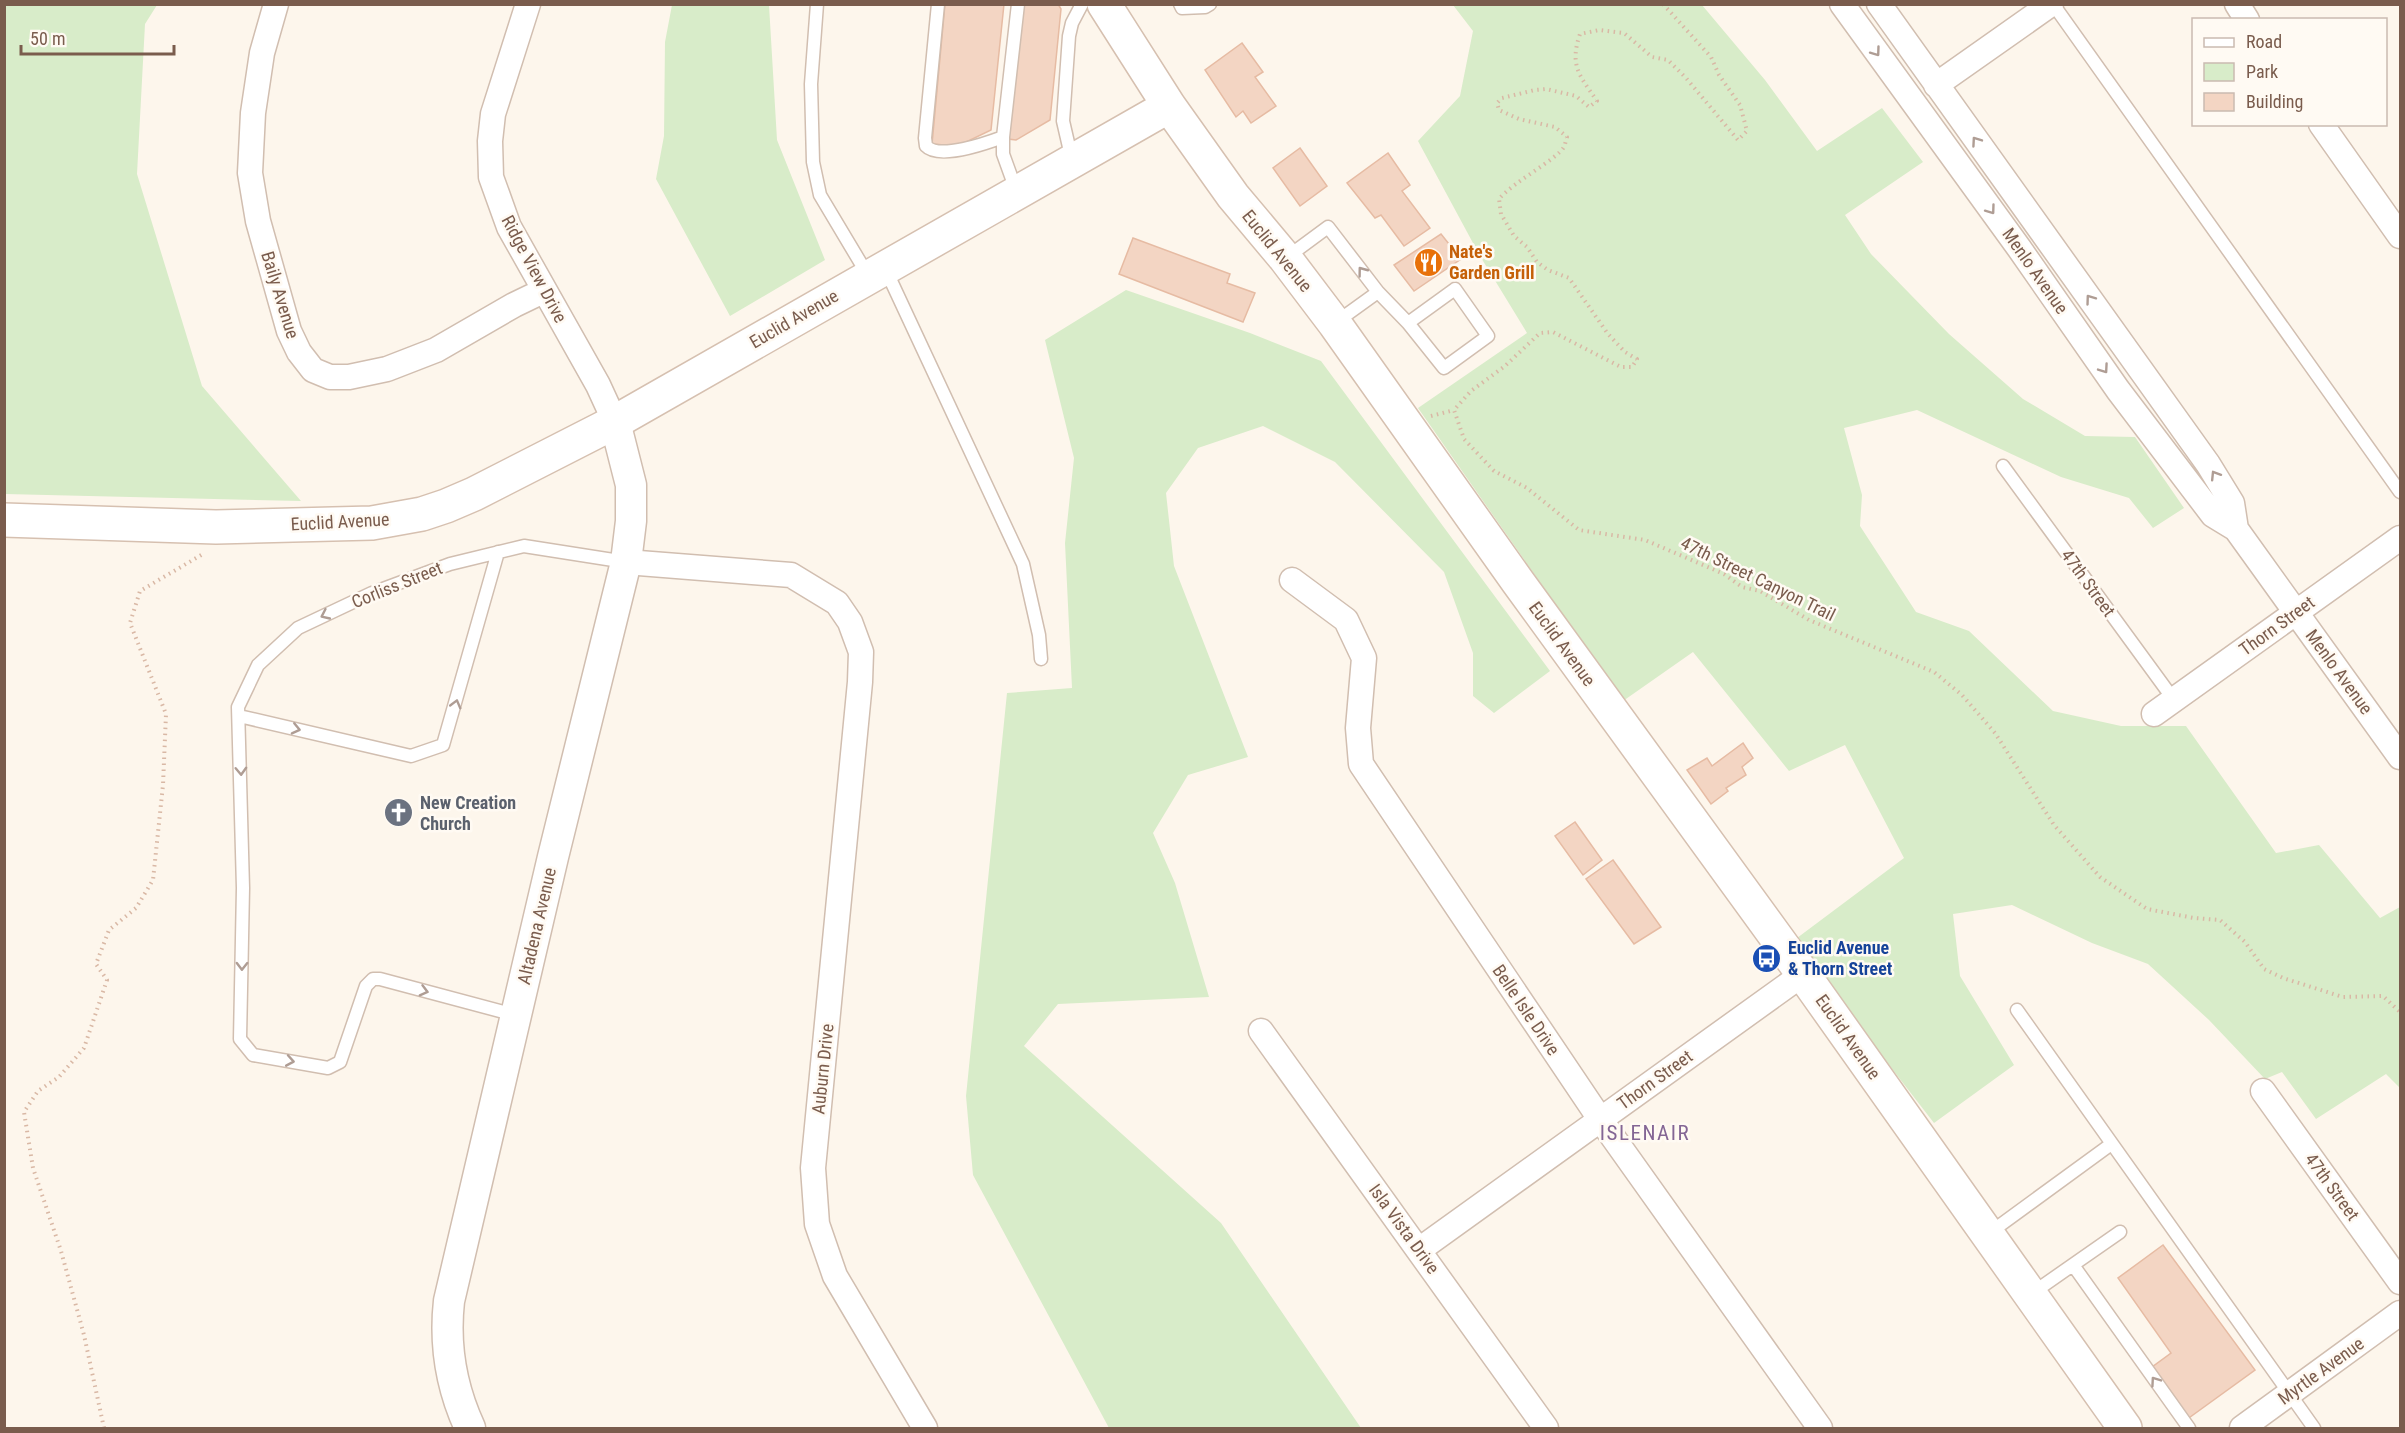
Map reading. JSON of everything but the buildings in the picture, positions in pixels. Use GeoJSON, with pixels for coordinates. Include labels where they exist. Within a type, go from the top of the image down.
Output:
{"type":"FeatureCollection","features":[{"type":"Feature","properties":{"kind":"main road"},"geometry":{"type":"LineString","coordinates":[[1104,4],[1169,106]]}},
{"type":"Feature","properties":{"kind":"main road","name":"Euclid Avenue"},"geometry":{"type":"LineString","coordinates":[[4,520],[216,527],[372,523],[422,514],[474,494],[615,422],[1169,106],[1233,196],[1285,258],[1335,324],[1518,582],[1803,974],[2125,1428]]}},
{"type":"Feature","properties":{"kind":"street","name":"Baily Avenue"},"geometry":{"type":"LineString","coordinates":[[276,4],[262,52],[253,113],[250,173],[258,221],[289,331],[299,352],[313,370],[330,377],[349,377],[387,369],[436,350],[543,291]]}},
{"type":"Feature","properties":{"kind":"street","name":"Ridge View Drive"},"geometry":{"type":"LineString","coordinates":[[528,4],[493,114],[490,141],[491,177],[509,227],[598,385],[615,422]]}},
{"type":"Feature","properties":{"kind":"street","name":"Menlo Avenue"},"geometry":{"type":"LineString","coordinates":[[1842,4],[2019,248],[2118,390],[2213,515],[2236,529],[2400,757]]}},
{"type":"Feature","properties":{"kind":"street","name":"Menlo Avenue"},"geometry":{"type":"LineString","coordinates":[[1879,4],[2208,464],[2232,503],[2236,529]]}},
{"type":"Feature","properties":{"kind":"street"},"geometry":{"type":"LineString","coordinates":[[1936,85],[2052,4]]}},
{"type":"Feature","properties":{"kind":"street"},"geometry":{"type":"LineString","coordinates":[[2237,4],[2246,18]]}},
{"type":"Feature","properties":{"kind":"street"},"geometry":{"type":"LineString","coordinates":[[2322,126],[2400,236]]}},
{"type":"Feature","properties":{"kind":"street","name":"Altadena Avenue"},"geometry":{"type":"LineString","coordinates":[[470,1428],[456,1394],[451,1374],[447,1336],[449,1301],[626,562],[631,521],[631,485],[615,422]]}},
{"type":"Feature","properties":{"kind":"street","name":"Thorn Street"},"geometry":{"type":"LineString","coordinates":[[2154,714],[2400,538]]}},
{"type":"Feature","properties":{"kind":"street","name":"Corliss Street"},"geometry":{"type":"LineString","coordinates":[[626,562],[790,575],[837,603],[850,622],[861,652],[861,682]]}},
{"type":"Feature","properties":{"kind":"street","name":"Belle Isle Drive"},"geometry":{"type":"LineString","coordinates":[[1292,580],[1346,620],[1364,658],[1358,728],[1361,764],[1600,1119],[1820,1428]]}},
{"type":"Feature","properties":{"kind":"street","name":"Auburn Drive"},"geometry":{"type":"LineString","coordinates":[[861,682],[813,1168],[817,1224],[835,1276],[925,1428]]}},
{"type":"Feature","properties":{"kind":"street","name":"Thorn Street"},"geometry":{"type":"LineString","coordinates":[[1419,1250],[1803,974]]}},
{"type":"Feature","properties":{"kind":"street","name":"Isla Vista Drive"},"geometry":{"type":"LineString","coordinates":[[1261,1031],[1546,1428]]}},
{"type":"Feature","properties":{"kind":"street","name":"47th Street"},"geometry":{"type":"LineString","coordinates":[[2264,1091],[2400,1282]]}},
{"type":"Feature","properties":{"kind":"street","name":"Myrtle Avenue"},"geometry":{"type":"LineString","coordinates":[[2241,1428],[2400,1313]]}},
{"type":"Feature","properties":{"kind":"lane"},"geometry":{"type":"LineString","coordinates":[[817,4],[811,84],[813,162],[820,195],[877,272],[1023,564],[1039,635],[1041,659]]}},
{"type":"Feature","properties":{"kind":"lane"},"geometry":{"type":"LineString","coordinates":[[938,4],[926,146],[933,150],[970,149],[1003,137]]}},
{"type":"Feature","properties":{"kind":"lane"},"geometry":{"type":"LineString","coordinates":[[1017,191],[1003,154],[1003,137],[1018,4]]}},
{"type":"Feature","properties":{"kind":"lane"},"geometry":{"type":"LineString","coordinates":[[1072,162],[1063,121],[1069,36],[1072,23],[1082,4]]}},
{"type":"Feature","properties":{"kind":"lane"},"geometry":{"type":"LineString","coordinates":[[1180,4],[1182,8],[1205,8],[1210,4]]}},
{"type":"Feature","properties":{"kind":"lane"},"geometry":{"type":"LineString","coordinates":[[2052,4],[2400,492]]}},
{"type":"Feature","properties":{"kind":"lane"},"geometry":{"type":"LineString","coordinates":[[1285,258],[1328,227],[1378,291],[1408,323],[1444,368],[1488,336],[1455,289],[1408,323]]}},
{"type":"Feature","properties":{"kind":"lane"},"geometry":{"type":"LineString","coordinates":[[1335,324],[1378,291]]}},
{"type":"Feature","properties":{"kind":"lane","name":"47th Street"},"geometry":{"type":"LineString","coordinates":[[2002,466],[2174,700]]}},
{"type":"Feature","properties":{"kind":"lane","name":"Corliss Street"},"geometry":{"type":"LineString","coordinates":[[516,1016],[373,979],[366,986],[340,1062],[328,1068],[253,1055],[240,1039],[243,888],[238,707],[258,665],[298,628],[372,593],[450,564],[524,546],[626,562]]}},
{"type":"Feature","properties":{"kind":"lane"},"geometry":{"type":"LineString","coordinates":[[239,716],[411,756],[443,746],[498,552]]}},
{"type":"Feature","properties":{"kind":"lane"},"geometry":{"type":"LineString","coordinates":[[2017,1011],[2314,1428]]}},
{"type":"Feature","properties":{"kind":"lane"},"geometry":{"type":"LineString","coordinates":[[1987,1234],[2110,1144]]}},
{"type":"Feature","properties":{"kind":"lane"},"geometry":{"type":"LineString","coordinates":[[2030,1295],[2121,1232]]}},
{"type":"Feature","properties":{"kind":"lane"},"geometry":{"type":"LineString","coordinates":[[2073,1265],[2188,1428]]}},
{"type":"Feature","properties":{"kind":"path","name":"47th Street Canyon Trail"},"geometry":{"type":"LineString","coordinates":[[1663,4],[1711,57],[1719,75],[1740,105],[1747,131],[1738,140],[1668,60],[1652,57],[1624,33],[1599,30],[1580,34],[1575,48],[1576,70],[1597,101],[1594,105],[1589,107],[1576,96],[1546,89],[1502,98],[1497,103],[1499,110],[1520,119],[1555,127],[1567,137],[1565,146],[1559,153],[1521,179],[1498,199],[1506,224],[1538,262],[1548,270],[1569,278],[1608,334],[1625,352],[1637,359],[1632,367],[1621,367],[1553,332],[1540,333],[1505,366],[1471,391],[1454,410],[1464,439],[1494,471],[1527,488],[1579,530],[1645,540],[1724,574],[1742,587],[1760,591],[1809,620],[1934,672],[1962,695],[1995,733],[2054,825],[2100,877],[2146,909],[2194,918],[2220,920],[2245,942],[2264,969],[2283,978],[2343,997],[2383,996],[2400,1012]]}},
{"type":"Feature","properties":{"kind":"path"},"geometry":{"type":"LineString","coordinates":[[104,1428],[84,1335],[61,1251],[33,1168],[24,1112],[38,1091],[59,1077],[84,1048],[106,980],[96,964],[109,930],[136,908],[153,880],[163,785],[166,714],[130,623],[140,591],[208,551],[216,527]]}},
{"type":"Feature","properties":{"kind":"green space"},"geometry":{"type":"Polygon","coordinates":[[[5,4],[157,5],[145,24],[137,174],[202,386],[301,501],[5,494],[5,4]]]}},
{"type":"Feature","properties":{"kind":"green space"},"geometry":{"type":"Polygon","coordinates":[[[672,5],[769,5],[777,140],[825,260],[730,316],[656,179],[664,136],[665,42],[672,5]]]}},
{"type":"Feature","properties":{"kind":"green space"},"geometry":{"type":"Polygon","coordinates":[[[1453,5],[1702,5],[1765,80],[1817,151],[1882,108],[1923,162],[1845,215],[1871,254],[1949,334],[2023,399],[2085,436],[2135,437],[2184,508],[2153,528],[2129,498],[2061,477],[1917,410],[1844,428],[1862,495],[1860,526],[1916,612],[1969,631],[2053,711],[2121,726],[2186,726],[2276,853],[2319,845],[2380,918],[2400,907],[2400,1088],[2386,1074],[2316,1119],[2282,1072],[2265,1079],[2209,1020],[2148,964],[2092,943],[2012,905],[1953,914],[1960,976],[2014,1065],[1934,1123],[1793,941],[1904,858],[1845,745],[1789,771],[1693,652],[1623,701],[1418,408],[1527,333],[1480,256],[1418,141],[1460,96],[1473,31],[1453,5]]]}},
{"type":"Feature","properties":{"kind":"green space"},"geometry":{"type":"Polygon","coordinates":[[[1126,290],[1250,333],[1321,361],[1550,671],[1494,713],[1473,696],[1473,653],[1444,572],[1335,462],[1263,426],[1198,448],[1166,493],[1174,566],[1248,757],[1188,775],[1153,833],[1175,883],[1209,997],[1058,1004],[1024,1046],[1221,1223],[1361,1428],[1109,1428],[973,1175],[966,1096],[1007,693],[1072,688],[1065,543],[1074,458],[1045,340],[1126,290]]]}},
{"type":"Feature","properties":{"kind":"place","name":"Nate's Garden Grill"},"geometry":{"type":"Point","coordinates":[1428,262]}},
{"type":"Feature","properties":{"kind":"place","name":"New Creation Church"},"geometry":{"type":"Point","coordinates":[399,813]}},
{"type":"Feature","properties":{"kind":"place","name":"Euclid Avenue & Thorn Street"},"geometry":{"type":"Point","coordinates":[1767,958]}},
{"type":"Feature","properties":{"kind":"district","name":"ISLENAIR"},"geometry":{"type":"Point","coordinates":[1645,1133]}}]}
